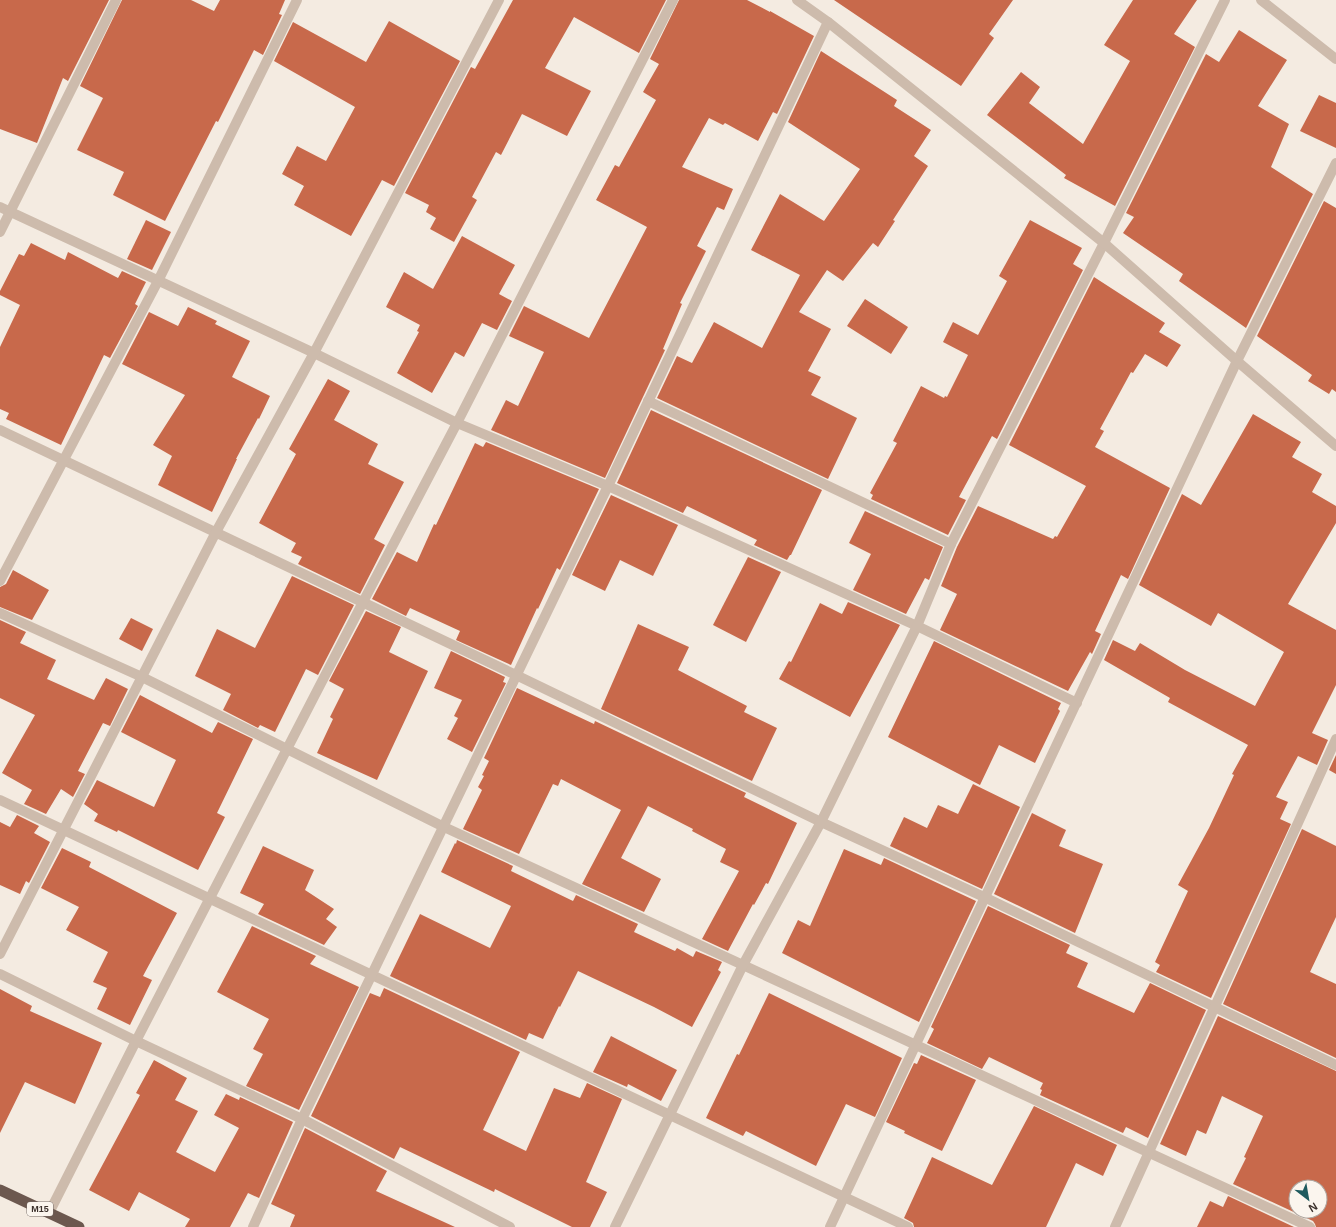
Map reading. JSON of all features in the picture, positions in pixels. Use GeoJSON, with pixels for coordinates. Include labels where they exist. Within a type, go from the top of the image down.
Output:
{"type":"FeatureCollection","features":[{"type":"Feature","properties":{"kind":"highway","name":"M15"},"geometry":{"type":"LineString","coordinates":[[0,1190],[79,1227]]}},
{"type":"Feature","properties":{"kind":"street"},"geometry":{"type":"LineString","coordinates":[[0,232],[116,0]]}},
{"type":"Feature","properties":{"kind":"street"},"geometry":{"type":"LineString","coordinates":[[0,581],[158,281],[297,0]]}},
{"type":"Feature","properties":{"kind":"street"},"geometry":{"type":"LineString","coordinates":[[0,954],[216,532],[314,353],[499,0]]}},
{"type":"Feature","properties":{"kind":"street"},"geometry":{"type":"LineString","coordinates":[[49,1213],[287,749],[457,423],[673,0]]}},
{"type":"Feature","properties":{"kind":"street"},"geometry":{"type":"LineString","coordinates":[[797,0],[828,22],[1104,243],[1236,361],[1336,446]]}},
{"type":"Feature","properties":{"kind":"street"},"geometry":{"type":"LineString","coordinates":[[615,1227],[743,965],[821,822],[917,626],[951,544],[1104,243],[1225,0]]}},
{"type":"Feature","properties":{"kind":"street"},"geometry":{"type":"LineString","coordinates":[[1261,0],[1336,59]]}},
{"type":"Feature","properties":{"kind":"street"},"geometry":{"type":"LineString","coordinates":[[253,1227],[302,1119],[373,976],[516,675],[608,486],[828,22]]}},
{"type":"Feature","properties":{"kind":"street"},"geometry":{"type":"LineString","coordinates":[[830,1227],[984,897],[1077,703],[1236,361],[1336,163]]}},
{"type":"Feature","properties":{"kind":"street"},"geometry":{"type":"LineString","coordinates":[[0,207],[314,353],[457,423],[608,486],[917,626],[1077,703]]}},
{"type":"Feature","properties":{"kind":"street"},"geometry":{"type":"LineString","coordinates":[[648,402],[951,544]]}},
{"type":"Feature","properties":{"kind":"street"},"geometry":{"type":"LineString","coordinates":[[0,430],[516,675],[821,822],[984,897],[1336,1065]]}},
{"type":"Feature","properties":{"kind":"street"},"geometry":{"type":"LineString","coordinates":[[0,614],[142,677],[444,827],[1310,1227]]}},
{"type":"Feature","properties":{"kind":"street"},"geometry":{"type":"LineString","coordinates":[[1115,1227],[1336,739]]}},
{"type":"Feature","properties":{"kind":"street"},"geometry":{"type":"LineString","coordinates":[[0,800],[669,1116],[908,1227]]}},
{"type":"Feature","properties":{"kind":"street"},"geometry":{"type":"LineString","coordinates":[[0,974],[136,1042],[302,1119],[510,1227]]}},
{"type":"Feature","properties":{"kind":"building"},"geometry":{"type":"Polygon","coordinates":[[[0,0],[109,0],[68,81],[63,78],[37,143],[0,129],[0,0]]]}},
{"type":"Feature","properties":{"kind":"building"},"geometry":{"type":"Polygon","coordinates":[[[122,0],[191,0],[214,11],[220,0],[285,0],[279,14],[282,15],[263,55],[254,50],[218,122],[216,121],[165,221],[113,195],[124,172],[77,150],[103,98],[80,86],[122,0]]]}},
{"type":"Feature","properties":{"kind":"building"},"geometry":{"type":"Polygon","coordinates":[[[513,0],[666,0],[639,53],[574,17],[545,68],[591,91],[567,136],[522,114],[501,155],[496,152],[472,197],[477,200],[454,242],[430,229],[436,218],[426,212],[429,205],[405,193],[471,67],[475,69],[513,0]]]}},
{"type":"Feature","properties":{"kind":"building"},"geometry":{"type":"Polygon","coordinates":[[[679,0],[747,0],[814,36],[777,114],[773,112],[758,141],[725,123],[723,125],[709,118],[682,167],[733,189],[724,210],[717,207],[697,246],[706,251],[680,303],[682,304],[663,349],[665,350],[605,478],[491,430],[506,400],[518,406],[544,352],[509,336],[524,306],[589,338],[647,227],[596,200],[615,165],[619,167],[656,100],[643,92],[659,64],[650,59],[679,0]]]}},
{"type":"Feature","properties":{"kind":"building"},"geometry":{"type":"Polygon","coordinates":[[[834,0],[1013,0],[989,34],[994,38],[961,86],[834,0]]]}},
{"type":"Feature","properties":{"kind":"building"},"geometry":{"type":"Polygon","coordinates":[[[1133,0],[1197,0],[1174,34],[1195,47],[1115,206],[1064,178],[1066,175],[987,115],[1021,72],[1040,87],[1029,103],[1083,144],[1130,61],[1104,45],[1133,0]]]}},
{"type":"Feature","properties":{"kind":"building"},"geometry":{"type":"Polygon","coordinates":[[[389,21],[460,61],[394,186],[382,180],[351,236],[294,205],[304,186],[282,174],[297,146],[326,161],[355,107],[274,61],[293,22],[366,62],[389,21]]]}},
{"type":"Feature","properties":{"kind":"building"},"geometry":{"type":"Polygon","coordinates":[[[1239,30],[1287,60],[1258,106],[1289,124],[1271,167],[1313,194],[1246,328],[1179,281],[1183,274],[1123,233],[1134,217],[1126,213],[1206,54],[1219,62],[1239,30]]]}},
{"type":"Feature","properties":{"kind":"building"},"geometry":{"type":"Polygon","coordinates":[[[821,51],[897,100],[894,106],[931,130],[914,156],[928,166],[893,220],[895,221],[878,247],[873,243],[843,281],[827,270],[799,312],[831,329],[808,371],[821,377],[811,395],[857,418],[828,479],[657,398],[677,356],[692,363],[714,322],[762,348],[800,275],[751,250],[780,194],[824,221],[860,169],[788,122],[821,51]]]}},
{"type":"Feature","properties":{"kind":"building"},"geometry":{"type":"Polygon","coordinates":[[[1319,95],[1336,103],[1336,148],[1300,131],[1319,95]]]}},
{"type":"Feature","properties":{"kind":"building"},"geometry":{"type":"Polygon","coordinates":[[[1324,201],[1336,208],[1336,392],[1332,389],[1329,394],[1308,381],[1312,375],[1257,336],[1324,201]]]}},
{"type":"Feature","properties":{"kind":"building"},"geometry":{"type":"Polygon","coordinates":[[[146,220],[171,232],[152,270],[127,259],[146,220]]]}},
{"type":"Feature","properties":{"kind":"building"},"geometry":{"type":"Polygon","coordinates":[[[1030,220],[1082,248],[1073,264],[1083,270],[997,439],[992,436],[959,497],[966,500],[948,535],[871,499],[873,495],[870,493],[897,443],[893,441],[921,386],[944,398],[945,396],[947,397],[968,355],[943,342],[953,322],[978,335],[1007,281],[999,276],[1030,220]]]}},
{"type":"Feature","properties":{"kind":"building"},"geometry":{"type":"Polygon","coordinates":[[[462,236],[515,265],[499,294],[512,301],[497,330],[482,323],[464,357],[455,352],[432,393],[397,373],[419,332],[417,331],[420,325],[386,307],[404,272],[433,289],[462,236]]]}},
{"type":"Feature","properties":{"kind":"building"},"geometry":{"type":"Polygon","coordinates":[[[31,243],[65,260],[68,252],[118,278],[122,271],[146,282],[135,304],[138,306],[110,358],[104,355],[61,445],[6,419],[9,413],[0,409],[0,347],[20,305],[0,295],[0,291],[19,254],[24,256],[31,243]]]}},
{"type":"Feature","properties":{"kind":"building"},"geometry":{"type":"Polygon","coordinates":[[[1094,277],[1165,323],[1159,332],[1181,345],[1167,367],[1145,354],[1133,373],[1131,372],[1100,429],[1104,431],[1095,447],[1170,488],[1128,579],[1121,575],[1095,631],[1101,634],[1092,654],[1090,652],[1068,691],[940,630],[957,594],[941,586],[957,547],[978,506],[1053,539],[1055,536],[1057,537],[1086,486],[1009,445],[1094,277]]]}},
{"type":"Feature","properties":{"kind":"building"},"geometry":{"type":"Polygon","coordinates":[[[865,299],[908,327],[891,354],[847,326],[865,299]]]}},
{"type":"Feature","properties":{"kind":"building"},"geometry":{"type":"Polygon","coordinates":[[[188,307],[217,321],[215,324],[250,341],[232,377],[270,396],[259,419],[258,418],[236,459],[212,512],[158,485],[172,456],[153,445],[185,395],[122,364],[149,312],[178,326],[188,307]]]}},
{"type":"Feature","properties":{"kind":"building"},"geometry":{"type":"Polygon","coordinates":[[[328,379],[350,391],[334,420],[378,444],[368,464],[404,482],[374,539],[385,545],[360,594],[298,564],[302,557],[291,552],[296,543],[259,523],[296,454],[289,449],[328,379]]]}},
{"type":"Feature","properties":{"kind":"building"},"geometry":{"type":"Polygon","coordinates":[[[651,410],[822,490],[791,555],[787,560],[754,545],[757,540],[687,506],[683,513],[617,483],[651,410]]]}},
{"type":"Feature","properties":{"kind":"building"},"geometry":{"type":"Polygon","coordinates":[[[1253,414],[1301,442],[1292,457],[1322,474],[1312,492],[1336,506],[1336,523],[1288,604],[1336,630],[1336,685],[1312,733],[1328,740],[1317,765],[1298,756],[1276,797],[1288,802],[1280,819],[1291,824],[1211,998],[1156,972],[1160,965],[1155,962],[1188,891],[1178,885],[1209,828],[1234,775],[1232,774],[1248,745],[1168,702],[1170,698],[1104,660],[1113,640],[1135,651],[1140,643],[1185,670],[1255,706],[1284,652],[1218,613],[1211,626],[1139,585],[1182,494],[1201,505],[1253,414]]]}},
{"type":"Feature","properties":{"kind":"building"},"geometry":{"type":"Polygon","coordinates":[[[486,442],[599,489],[560,570],[557,568],[538,609],[537,608],[511,665],[456,640],[460,631],[410,608],[406,616],[372,599],[397,552],[417,562],[434,524],[436,525],[475,443],[483,447],[486,442]]]}},
{"type":"Feature","properties":{"kind":"building"},"geometry":{"type":"Polygon","coordinates":[[[611,495],[678,525],[653,576],[620,560],[605,591],[572,575],[611,495]]]}},
{"type":"Feature","properties":{"kind":"building"},"geometry":{"type":"Polygon","coordinates":[[[865,511],[943,547],[929,580],[925,578],[906,614],[853,590],[871,554],[849,543],[865,511]]]}},
{"type":"Feature","properties":{"kind":"building"},"geometry":{"type":"Polygon","coordinates":[[[748,557],[781,572],[746,642],[713,625],[748,557]]]}},
{"type":"Feature","properties":{"kind":"building"},"geometry":{"type":"Polygon","coordinates":[[[13,570],[49,590],[32,620],[0,607],[0,587],[6,584],[13,570]]]}},
{"type":"Feature","properties":{"kind":"building"},"geometry":{"type":"Polygon","coordinates":[[[292,576],[354,605],[318,675],[306,669],[275,732],[260,725],[258,728],[223,710],[231,694],[195,676],[217,629],[255,648],[292,576]]]}},
{"type":"Feature","properties":{"kind":"building"},"geometry":{"type":"Polygon","coordinates":[[[848,602],[900,625],[850,717],[779,679],[789,661],[791,662],[820,603],[842,614],[848,602]]]}},
{"type":"Feature","properties":{"kind":"building"},"geometry":{"type":"Polygon","coordinates":[[[366,611],[401,627],[389,652],[428,671],[377,780],[317,753],[333,719],[330,717],[344,689],[329,681],[366,611]]]}},
{"type":"Feature","properties":{"kind":"building"},"geometry":{"type":"Polygon","coordinates":[[[131,618],[153,629],[142,651],[119,639],[131,618]]]}},
{"type":"Feature","properties":{"kind":"building"},"geometry":{"type":"Polygon","coordinates":[[[0,620],[26,632],[20,643],[56,660],[47,679],[94,700],[106,678],[128,689],[110,726],[103,723],[78,771],[85,774],[73,797],[61,789],[46,814],[24,804],[32,790],[2,773],[35,715],[0,698],[0,620]]]}},
{"type":"Feature","properties":{"kind":"building"},"geometry":{"type":"Polygon","coordinates":[[[638,624],[689,647],[678,670],[747,706],[744,712],[777,728],[752,781],[601,709],[638,624]]]}},
{"type":"Feature","properties":{"kind":"building"},"geometry":{"type":"Polygon","coordinates":[[[934,641],[1061,703],[1058,709],[1060,711],[1035,763],[999,745],[980,785],[888,737],[934,641]]]}},
{"type":"Feature","properties":{"kind":"building"},"geometry":{"type":"Polygon","coordinates":[[[451,651],[505,677],[503,682],[506,683],[472,752],[447,739],[458,718],[454,716],[462,700],[434,688],[451,651]]]}},
{"type":"Feature","properties":{"kind":"building"},"geometry":{"type":"Polygon","coordinates":[[[517,688],[594,724],[595,721],[746,793],[744,797],[797,823],[768,884],[766,883],[754,905],[753,904],[728,951],[702,939],[739,871],[720,862],[726,849],[692,831],[693,829],[648,806],[621,858],[661,879],[644,912],[582,884],[621,810],[561,779],[558,786],[553,784],[519,854],[463,829],[482,790],[478,787],[484,776],[482,775],[489,761],[484,758],[517,688]]]}},
{"type":"Feature","properties":{"kind":"building"},"geometry":{"type":"Polygon","coordinates":[[[140,695],[212,733],[218,722],[253,739],[217,813],[225,817],[198,870],[118,830],[117,832],[94,821],[98,814],[84,804],[97,780],[154,807],[176,760],[121,732],[140,695]]]}},
{"type":"Feature","properties":{"kind":"building"},"geometry":{"type":"Polygon","coordinates":[[[1336,755],[1336,774],[1329,770],[1336,755]]]}},
{"type":"Feature","properties":{"kind":"building"},"geometry":{"type":"Polygon","coordinates":[[[973,784],[1020,807],[982,889],[890,846],[904,817],[927,828],[938,805],[958,814],[973,784]]]}},
{"type":"Feature","properties":{"kind":"building"},"geometry":{"type":"Polygon","coordinates":[[[1032,813],[1066,830],[1059,846],[1103,864],[1075,933],[994,894],[1032,813]]]}},
{"type":"Feature","properties":{"kind":"building"},"geometry":{"type":"Polygon","coordinates":[[[17,815],[39,826],[34,833],[50,842],[29,883],[26,881],[20,894],[0,885],[0,822],[10,827],[17,815]]]}},
{"type":"Feature","properties":{"kind":"building"},"geometry":{"type":"Polygon","coordinates":[[[1302,829],[1336,846],[1336,917],[1310,972],[1336,984],[1336,1058],[1223,1004],[1302,829]]]}},
{"type":"Feature","properties":{"kind":"building"},"geometry":{"type":"Polygon","coordinates":[[[457,840],[513,866],[511,871],[573,901],[576,895],[638,924],[634,932],[675,951],[677,948],[693,957],[696,951],[722,962],[718,970],[721,972],[692,1027],[578,971],[543,1039],[529,1033],[526,1040],[390,976],[420,914],[490,948],[511,906],[441,872],[457,840]]]}},
{"type":"Feature","properties":{"kind":"building"},"geometry":{"type":"Polygon","coordinates":[[[263,846],[314,870],[305,890],[334,909],[326,919],[337,927],[324,945],[258,914],[264,904],[240,893],[263,846]]]}},
{"type":"Feature","properties":{"kind":"building"},"geometry":{"type":"Polygon","coordinates":[[[62,848],[91,862],[89,867],[177,913],[143,976],[152,980],[130,1025],[97,1009],[107,988],[93,982],[108,952],[66,930],[79,907],[41,888],[62,848]]]}},
{"type":"Feature","properties":{"kind":"building"},"geometry":{"type":"Polygon","coordinates":[[[844,849],[881,865],[884,858],[976,901],[919,1022],[782,953],[798,920],[810,926],[844,849]]]}},
{"type":"Feature","properties":{"kind":"building"},"geometry":{"type":"Polygon","coordinates":[[[988,906],[1070,945],[1066,953],[1088,963],[1077,987],[1134,1013],[1150,983],[1206,1010],[1148,1138],[1126,1127],[1123,1133],[1040,1095],[1042,1090],[1040,1089],[1043,1083],[989,1057],[982,1069],[927,1043],[934,1029],[931,1027],[988,906]]]}},
{"type":"Feature","properties":{"kind":"building"},"geometry":{"type":"Polygon","coordinates":[[[252,926],[316,956],[310,964],[359,987],[299,1110],[246,1086],[263,1054],[253,1049],[269,1019],[217,992],[252,926]]]}},
{"type":"Feature","properties":{"kind":"building"},"geometry":{"type":"Polygon","coordinates":[[[384,988],[520,1052],[483,1130],[526,1151],[554,1088],[580,1098],[587,1083],[622,1099],[586,1182],[607,1192],[590,1227],[572,1227],[495,1189],[494,1192],[400,1147],[394,1159],[311,1116],[370,993],[380,997],[384,988]]]}},
{"type":"Feature","properties":{"kind":"building"},"geometry":{"type":"Polygon","coordinates":[[[0,989],[32,1006],[30,1011],[102,1043],[75,1104],[25,1082],[0,1133],[0,989]]]}},
{"type":"Feature","properties":{"kind":"building"},"geometry":{"type":"Polygon","coordinates":[[[769,993],[902,1058],[875,1117],[846,1104],[816,1166],[746,1131],[743,1136],[706,1118],[769,993]]]}},
{"type":"Feature","properties":{"kind":"building"},"geometry":{"type":"Polygon","coordinates":[[[1218,1016],[1336,1071],[1336,1227],[1316,1227],[1313,1221],[1309,1219],[1328,1219],[1328,1179],[1288,1179],[1288,1209],[1233,1184],[1246,1158],[1244,1157],[1263,1116],[1222,1096],[1206,1134],[1197,1130],[1186,1156],[1160,1144],[1218,1016]]]}},
{"type":"Feature","properties":{"kind":"building"},"geometry":{"type":"Polygon","coordinates":[[[611,1036],[677,1070],[661,1101],[628,1084],[627,1087],[593,1072],[611,1036]]]}},
{"type":"Feature","properties":{"kind":"building"},"geometry":{"type":"Polygon","coordinates":[[[921,1055],[976,1080],[942,1151],[904,1133],[905,1131],[886,1122],[914,1063],[917,1064],[921,1055]]]}},
{"type":"Feature","properties":{"kind":"building"},"geometry":{"type":"Polygon","coordinates":[[[154,1060],[187,1078],[175,1100],[198,1111],[176,1152],[215,1172],[239,1128],[214,1115],[226,1094],[239,1100],[240,1097],[293,1122],[259,1198],[248,1193],[230,1227],[185,1227],[190,1219],[139,1192],[129,1211],[89,1190],[140,1095],[136,1093],[154,1060]]]}},
{"type":"Feature","properties":{"kind":"building"},"geometry":{"type":"Polygon","coordinates":[[[1034,1106],[1117,1145],[1103,1176],[1076,1163],[1046,1227],[914,1227],[913,1223],[904,1218],[932,1157],[992,1185],[1034,1106]]]}},
{"type":"Feature","properties":{"kind":"building"},"geometry":{"type":"Polygon","coordinates":[[[305,1128],[387,1171],[376,1191],[455,1227],[290,1227],[295,1215],[271,1204],[305,1128]]]}},
{"type":"Feature","properties":{"kind":"building"},"geometry":{"type":"Polygon","coordinates":[[[1228,1196],[1294,1227],[1197,1227],[1210,1201],[1223,1207],[1228,1196]]]}}]}
